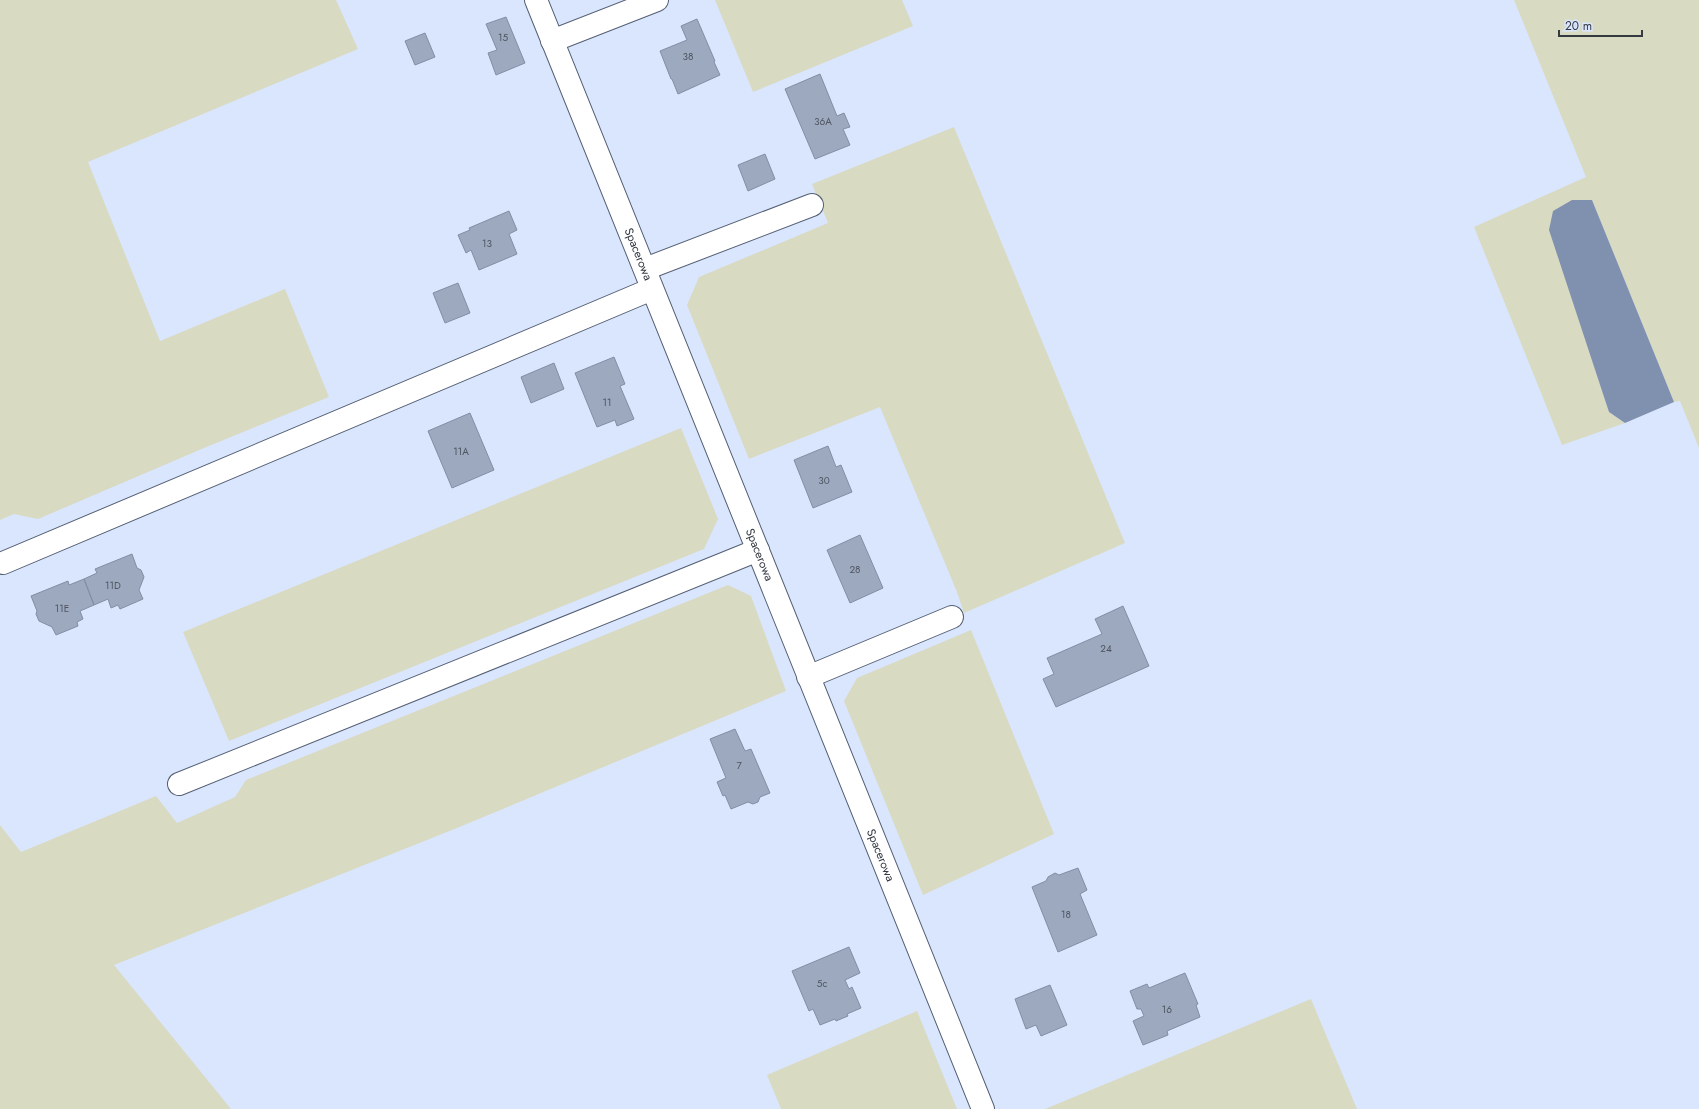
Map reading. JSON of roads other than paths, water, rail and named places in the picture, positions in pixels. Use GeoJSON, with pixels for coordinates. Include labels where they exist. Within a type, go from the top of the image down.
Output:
{"type":"FeatureCollection","features":[{"type":"Feature","properties":{"kind":"street","name":"Spacerowa"},"geometry":{"type":"LineString","coordinates":[[536,0],[983,1109]]}},
{"type":"Feature","properties":{"kind":"street"},"geometry":{"type":"LineString","coordinates":[[552,41],[657,0]]}},
{"type":"Feature","properties":{"kind":"street"},"geometry":{"type":"LineString","coordinates":[[645,269],[812,205]]}},
{"type":"Feature","properties":{"kind":"street"},"geometry":{"type":"LineString","coordinates":[[3,563],[652,289]]}},
{"type":"Feature","properties":{"kind":"street"},"geometry":{"type":"LineString","coordinates":[[179,784],[758,550]]}},
{"type":"Feature","properties":{"kind":"street"},"geometry":{"type":"LineString","coordinates":[[808,676],[952,617]]}},
{"type":"Feature","properties":{"kind":"water"},"geometry":{"type":"Polygon","coordinates":[[[1572,200],[1592,200],[1674,402],[1625,423],[1609,412],[1549,230],[1553,211],[1572,200]]]}}]}
